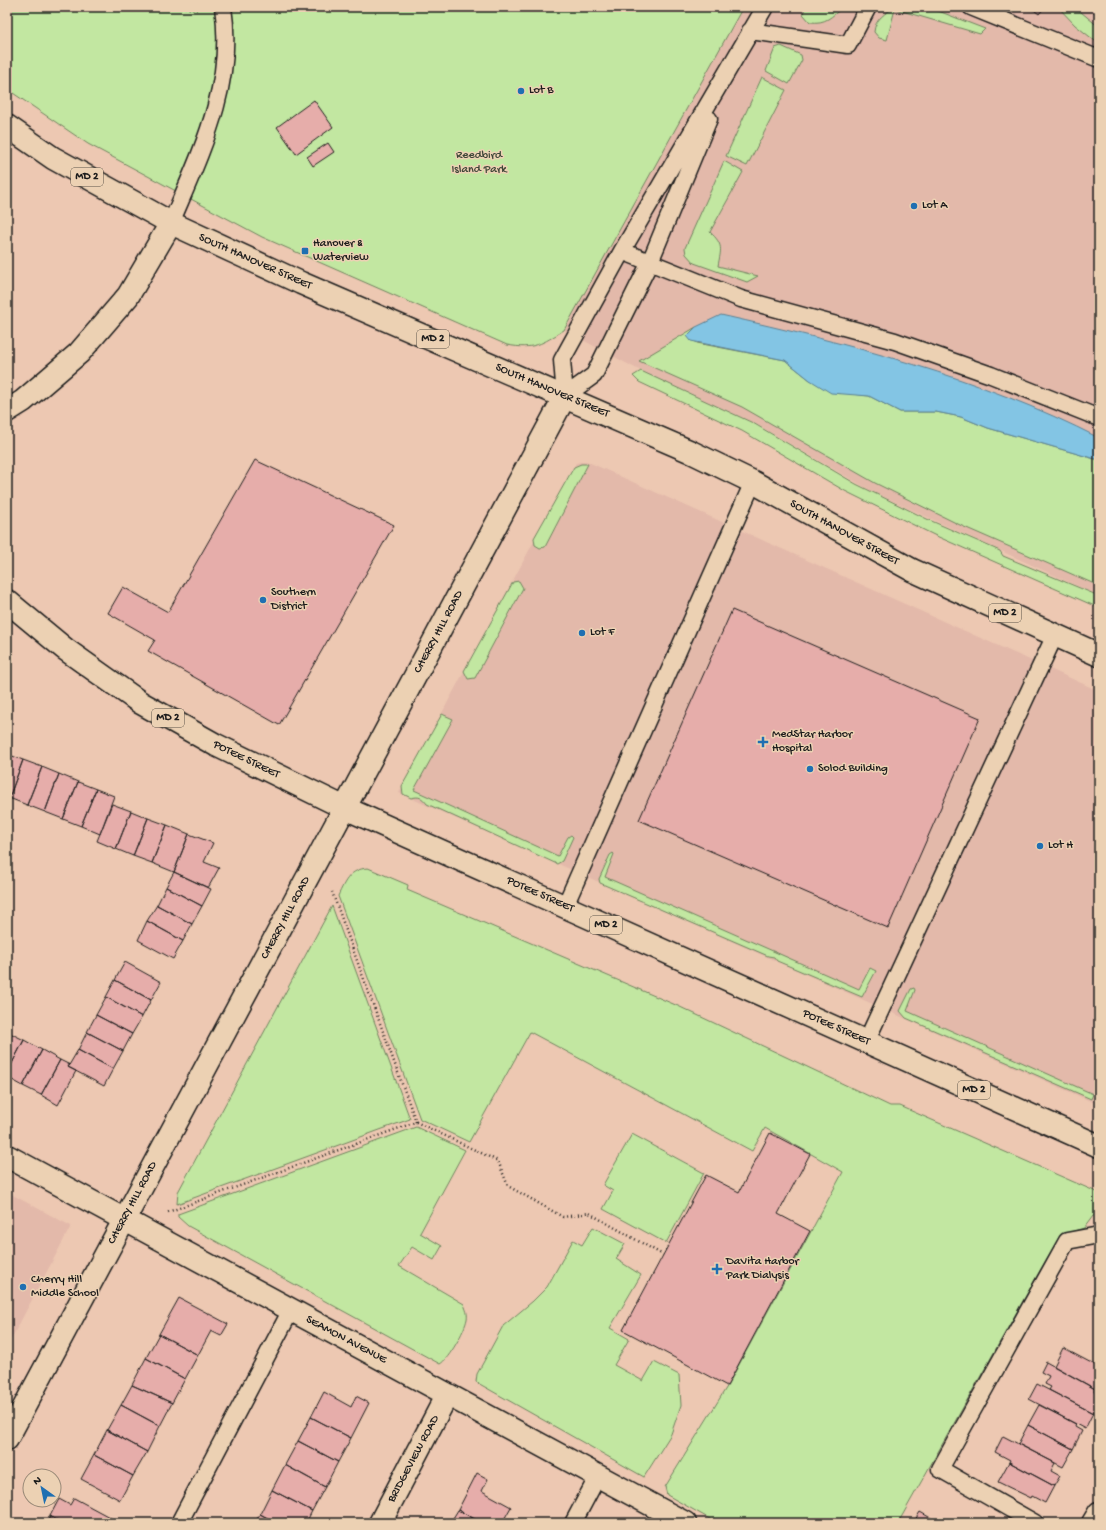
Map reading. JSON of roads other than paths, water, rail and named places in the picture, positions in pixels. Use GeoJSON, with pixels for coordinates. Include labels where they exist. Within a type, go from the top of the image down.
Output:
{"type":"FeatureCollection","features":[{"type":"Feature","properties":{"kind":"main road","name":"SOUTH HANOVER STREET"},"geometry":{"type":"LineString","coordinates":[[7,126],[53,158],[170,223],[301,283],[565,396],[689,451],[753,482],[912,570],[1099,654]]}},
{"type":"Feature","properties":{"kind":"main road"},"geometry":{"type":"LineString","coordinates":[[7,411],[23,401],[79,353],[128,296],[170,223]]}},
{"type":"Feature","properties":{"kind":"main road","name":"CHERRY HILL ROAD"},"geometry":{"type":"LineString","coordinates":[[7,1439],[565,396]]}},
{"type":"Feature","properties":{"kind":"main road","name":"POTEE STREET"},"geometry":{"type":"LineString","coordinates":[[7,601],[65,649],[141,703],[216,745],[345,808],[1099,1146]]}},
{"type":"Feature","properties":{"kind":"main road","name":"SEAMON AVENUE"},"geometry":{"type":"LineString","coordinates":[[7,1156],[685,1523]]}},
{"type":"Feature","properties":{"kind":"main road","name":"BRIDGEVIEW ROAD"},"geometry":{"type":"LineString","coordinates":[[380,1523],[447,1395]]}},
{"type":"Feature","properties":{"kind":"main road"},"geometry":{"type":"LineString","coordinates":[[1093,1523],[1099,1513]]}},
{"type":"Feature","properties":{"kind":"lane"},"geometry":{"type":"LineString","coordinates":[[170,223],[201,153],[218,102],[224,57],[223,7]]}},
{"type":"Feature","properties":{"kind":"lane"},"geometry":{"type":"LineString","coordinates":[[565,396],[562,360],[622,251],[765,7]]}},
{"type":"Feature","properties":{"kind":"lane"},"geometry":{"type":"LineString","coordinates":[[750,31],[848,45],[868,7]]}},
{"type":"Feature","properties":{"kind":"lane"},"geometry":{"type":"LineString","coordinates":[[971,7],[1099,59]]}},
{"type":"Feature","properties":{"kind":"lane"},"geometry":{"type":"LineString","coordinates":[[565,396],[594,375],[650,262],[731,64]]}},
{"type":"Feature","properties":{"kind":"lane"},"geometry":{"type":"LineString","coordinates":[[622,251],[741,299],[895,341],[991,375],[1099,418]]}},
{"type":"Feature","properties":{"kind":"lane"},"geometry":{"type":"LineString","coordinates":[[565,906],[753,482]]}},
{"type":"Feature","properties":{"kind":"lane"},"geometry":{"type":"LineString","coordinates":[[866,1042],[1055,635]]}},
{"type":"Feature","properties":{"kind":"lane"},"geometry":{"type":"LineString","coordinates":[[1035,1523],[940,1469],[1067,1241],[1099,1234]]}},
{"type":"Feature","properties":{"kind":"lane"},"geometry":{"type":"LineString","coordinates":[[179,1523],[291,1310]]}},
{"type":"Feature","properties":{"kind":"lane"},"geometry":{"type":"LineString","coordinates":[[573,1523],[598,1476]]}},
{"type":"Feature","properties":{"kind":"water"},"geometry":{"type":"Polygon","coordinates":[[[721,315],[818,338],[914,364],[1008,397],[1054,416],[1099,438],[1099,458],[1095,459],[988,428],[961,417],[936,412],[900,412],[869,396],[831,393],[810,380],[785,360],[691,341],[687,336],[696,327],[721,315]]]}},
{"type":"Feature","properties":{"kind":"place","name":"Lot B"},"geometry":{"type":"Point","coordinates":[521,91]}},
{"type":"Feature","properties":{"kind":"place","name":"Lot A"},"geometry":{"type":"Point","coordinates":[914,206]}},
{"type":"Feature","properties":{"kind":"place","name":"Hanover & Waterview"},"geometry":{"type":"Point","coordinates":[305,251]}},
{"type":"Feature","properties":{"kind":"place","name":"Southern District"},"geometry":{"type":"Point","coordinates":[263,600]}},
{"type":"Feature","properties":{"kind":"place","name":"Lot F"},"geometry":{"type":"Point","coordinates":[582,633]}},
{"type":"Feature","properties":{"kind":"place","name":"MedStar Harbor Hospital"},"geometry":{"type":"Point","coordinates":[763,742]}},
{"type":"Feature","properties":{"kind":"place","name":"Solod Building"},"geometry":{"type":"Point","coordinates":[810,769]}},
{"type":"Feature","properties":{"kind":"place","name":"Lot H"},"geometry":{"type":"Point","coordinates":[1040,846]}},
{"type":"Feature","properties":{"kind":"place","name":"DaVita Harbor Park Dialysis"},"geometry":{"type":"Point","coordinates":[717,1269]}},
{"type":"Feature","properties":{"kind":"place","name":"Cherry Hill Middle School"},"geometry":{"type":"Point","coordinates":[23,1287]}},
{"type":"Feature","properties":{"kind":"park label","name":"Reedbird Island Park"},"geometry":{"type":"Point","coordinates":[479,163]}}]}
